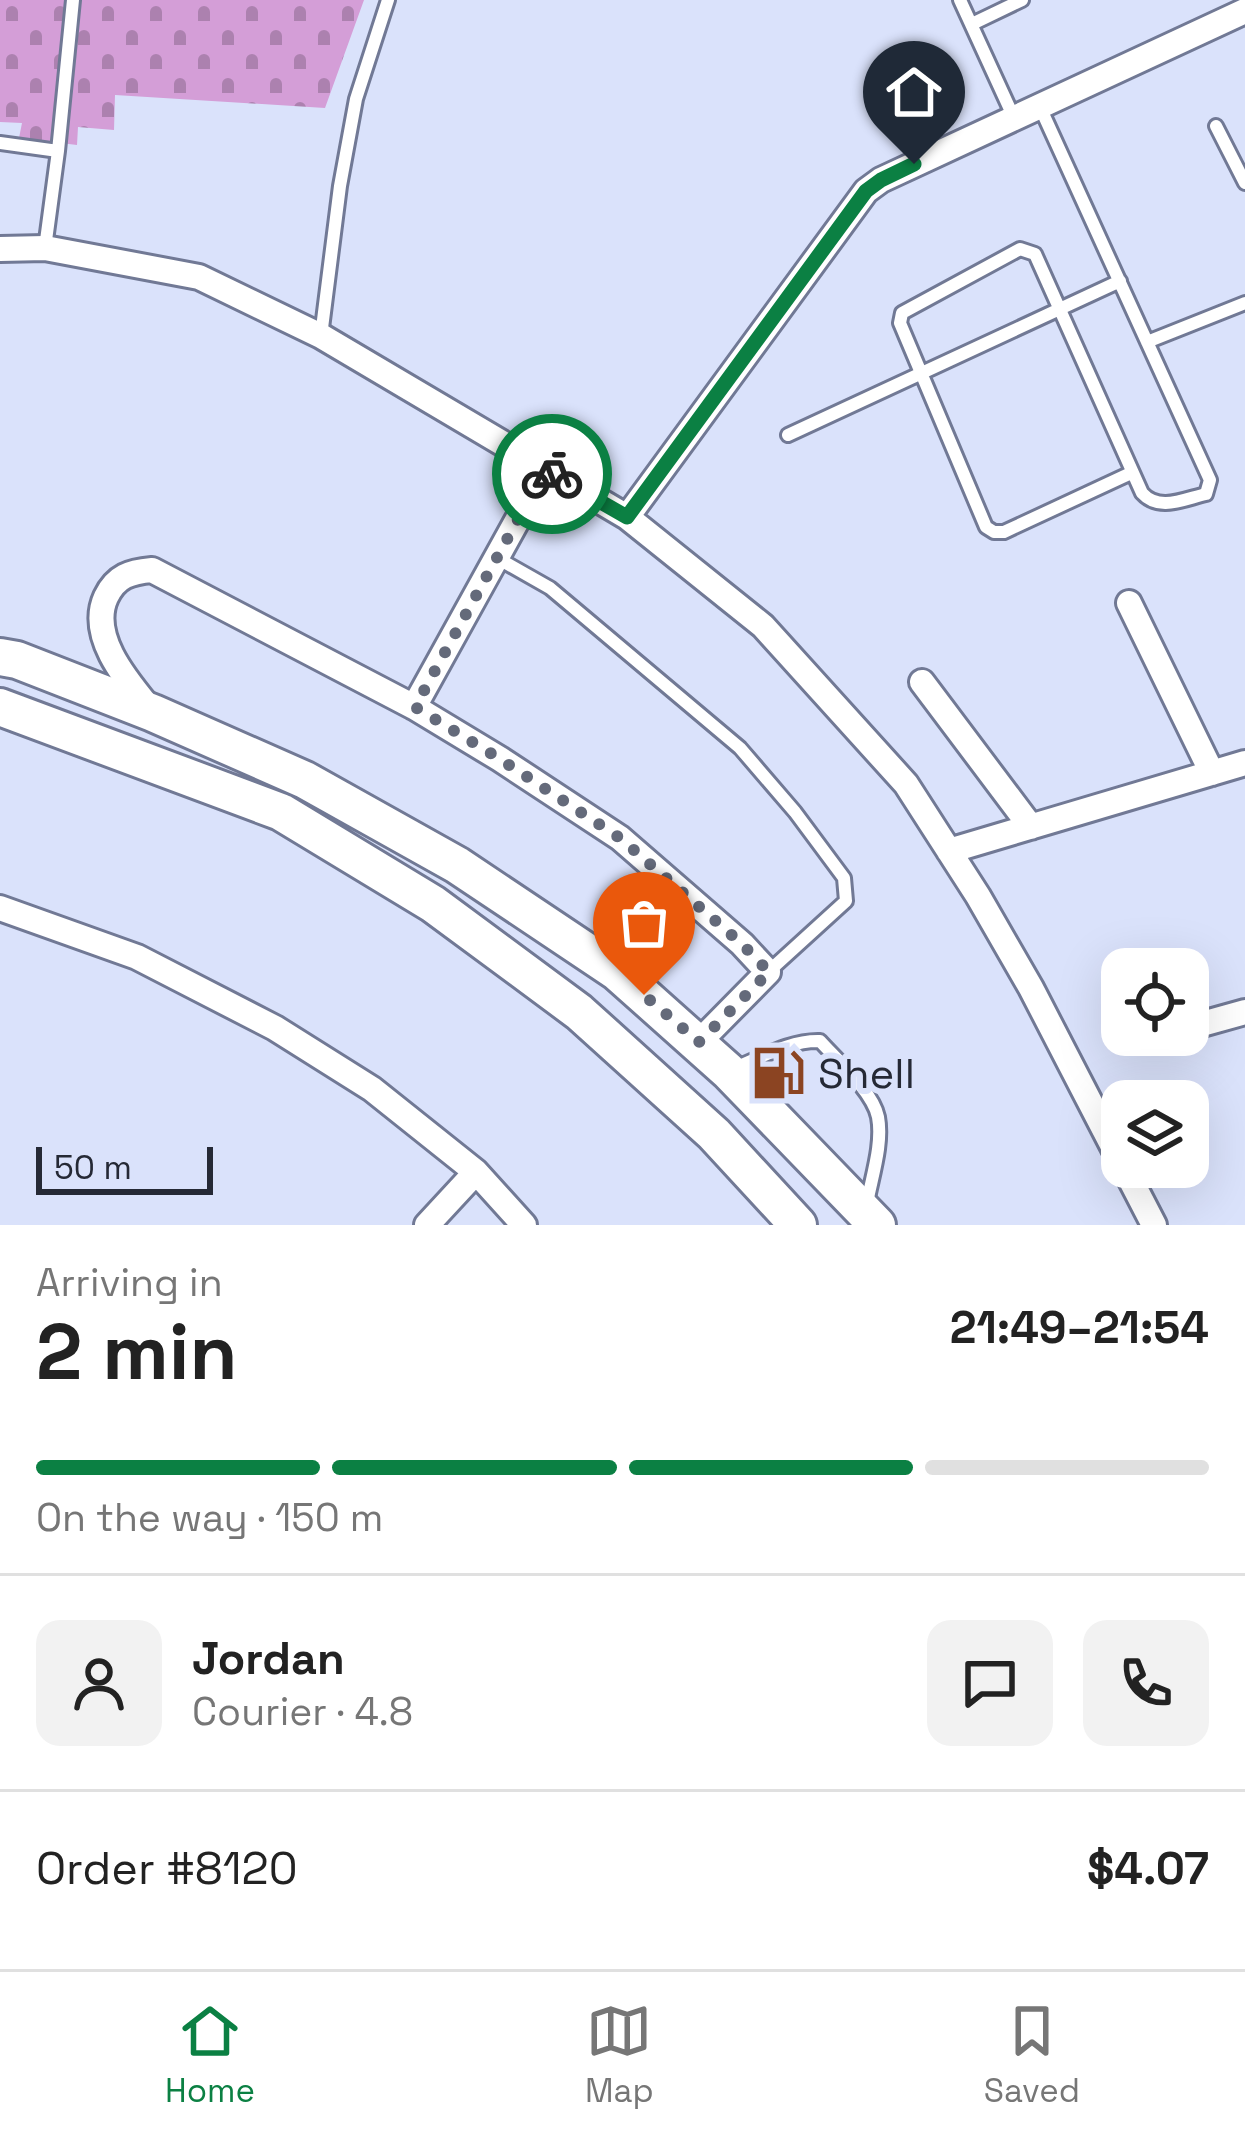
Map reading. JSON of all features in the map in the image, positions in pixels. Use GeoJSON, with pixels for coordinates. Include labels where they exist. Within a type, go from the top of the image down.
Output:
{"type":"FeatureCollection","features":[{"type":"Feature","properties":{"kind":"main road"},"geometry":{"type":"LineString","coordinates":[[0,657],[153,713],[305,780],[458,865],[617,972],[699,1042],[871,1219]]}},
{"type":"Feature","properties":{"kind":"main road"},"geometry":{"type":"LineString","coordinates":[[0,707],[281,812],[433,904],[579,1012],[714,1134],[798,1225]]}},
{"type":"Feature","properties":{"kind":"street"},"geometry":{"type":"LineString","coordinates":[[627,517],[866,191],[1245,10]]}},
{"type":"Feature","properties":{"kind":"street"},"geometry":{"type":"LineString","coordinates":[[0,249],[45,248],[199,277],[321,337],[627,517],[763,626],[906,784],[1031,988],[1101,1123]]}},
{"type":"Feature","properties":{"kind":"street"},"geometry":{"type":"LineString","coordinates":[[415,707],[545,470]]}},
{"type":"Feature","properties":{"kind":"street"},"geometry":{"type":"LineString","coordinates":[[153,713],[113,657],[103,634],[102,606],[113,583],[130,572],[152,570],[415,707],[620,838],[769,972],[699,1042]]}},
{"type":"Feature","properties":{"kind":"street"},"geometry":{"type":"LineString","coordinates":[[1129,602],[1212,773]]}},
{"type":"Feature","properties":{"kind":"street"},"geometry":{"type":"LineString","coordinates":[[922,682],[1031,827]]}},
{"type":"Feature","properties":{"kind":"street"},"geometry":{"type":"LineString","coordinates":[[949,851],[1245,763]]}},
{"type":"Feature","properties":{"kind":"street"},"geometry":{"type":"LineString","coordinates":[[0,908],[137,957],[275,1028],[372,1089],[476,1172],[524,1225]]}},
{"type":"Feature","properties":{"kind":"street"},"geometry":{"type":"LineString","coordinates":[[1209,1022],[1245,1012]]}},
{"type":"Feature","properties":{"kind":"street"},"geometry":{"type":"LineString","coordinates":[[427,1225],[476,1172]]}},
{"type":"Feature","properties":{"kind":"street"},"geometry":{"type":"LineString","coordinates":[[1135,1188],[1154,1225]]}},
{"type":"Feature","properties":{"kind":"lane"},"geometry":{"type":"LineString","coordinates":[[45,248],[73,0]]}},
{"type":"Feature","properties":{"kind":"lane"},"geometry":{"type":"LineString","coordinates":[[321,337],[356,99],[388,0]]}},
{"type":"Feature","properties":{"kind":"lane"},"geometry":{"type":"LineString","coordinates":[[960,0],[1014,118]]}},
{"type":"Feature","properties":{"kind":"lane"},"geometry":{"type":"LineString","coordinates":[[971,24],[1022,0]]}},
{"type":"Feature","properties":{"kind":"lane"},"geometry":{"type":"LineString","coordinates":[[1040,107],[1210,485],[1206,494],[1157,504],[1142,493],[1034,254],[1020,250],[902,313],[900,323],[986,527],[1004,532],[1131,473]]}},
{"type":"Feature","properties":{"kind":"lane"},"geometry":{"type":"LineString","coordinates":[[1216,125],[1245,183]]}},
{"type":"Feature","properties":{"kind":"lane"},"geometry":{"type":"LineString","coordinates":[[0,143],[58,151]]}},
{"type":"Feature","properties":{"kind":"lane"},"geometry":{"type":"LineString","coordinates":[[788,435],[1120,281]]}},
{"type":"Feature","properties":{"kind":"lane"},"geometry":{"type":"LineString","coordinates":[[1148,342],[1245,303]]}},
{"type":"Feature","properties":{"kind":"lane"},"geometry":{"type":"LineString","coordinates":[[496,558],[550,588],[740,748],[844,878],[846,901],[769,972]]}},
{"type":"Feature","properties":{"kind":"lane"},"geometry":{"type":"LineString","coordinates":[[728,1071],[807,1040],[820,1041],[873,1103],[878,1119],[871,1219]]}},
{"type":"Feature","properties":{"kind":"green space"},"geometry":{"type":"Polygon","coordinates":[[[0,0],[364,0],[325,108],[115,95],[114,130],[78,127],[77,145],[19,138],[22,123],[0,122],[0,0]]]}},
{"type":"Feature","properties":{"kind":"way so far"},"geometry":{"type":"LineString","coordinates":[[552,474],[545,470],[415,707],[620,838],[769,972],[699,1042],[644,995]]}},
{"type":"Feature","properties":{"kind":"place","name":"Shell"},"geometry":{"type":"Point","coordinates":[778,1073]}},
{"type":"Feature","properties":{"kind":"route"},"geometry":{"type":"LineString","coordinates":[[552,474],[627,517],[866,191],[914,164]]}}]}
